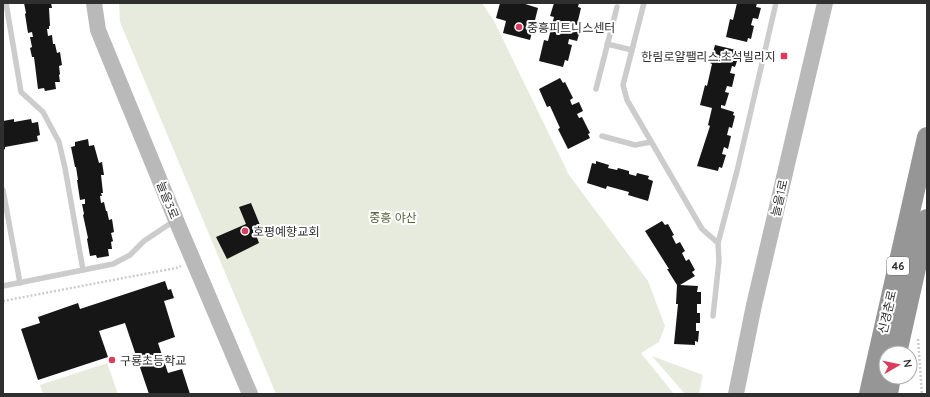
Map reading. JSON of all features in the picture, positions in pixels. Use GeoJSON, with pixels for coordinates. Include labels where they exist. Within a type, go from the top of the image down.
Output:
{"type":"FeatureCollection","features":[{"type":"Feature","properties":{"kind":"highway","name":"신경춘로"},"geometry":{"type":"LineString","coordinates":[[869,394],[927,137]]}},
{"type":"Feature","properties":{"kind":"highway","name":"신경춘로"},"geometry":{"type":"LineString","coordinates":[[899,345],[927,219]]}},
{"type":"Feature","properties":{"kind":"street","name":"늘을3로"},"geometry":{"type":"LineString","coordinates":[[94,3],[98,30],[193,261],[250,394]]}},
{"type":"Feature","properties":{"kind":"street","name":"늘을1로"},"geometry":{"type":"LineString","coordinates":[[736,394],[754,305],[825,3]]}},
{"type":"Feature","properties":{"kind":"lane"},"geometry":{"type":"LineString","coordinates":[[6,3],[21,92],[43,112],[59,142],[83,270]]}},
{"type":"Feature","properties":{"kind":"lane"},"geometry":{"type":"LineString","coordinates":[[644,3],[623,85],[626,100],[702,229],[718,243]]}},
{"type":"Feature","properties":{"kind":"lane"},"geometry":{"type":"LineString","coordinates":[[713,316],[719,261],[718,243],[737,171],[776,3]]}},
{"type":"Feature","properties":{"kind":"lane"},"geometry":{"type":"LineString","coordinates":[[596,89],[617,7]]}},
{"type":"Feature","properties":{"kind":"lane"},"geometry":{"type":"LineString","coordinates":[[607,44],[632,50]]}},
{"type":"Feature","properties":{"kind":"lane"},"geometry":{"type":"LineString","coordinates":[[602,136],[635,145],[651,142]]}},
{"type":"Feature","properties":{"kind":"lane"},"geometry":{"type":"LineString","coordinates":[[3,190],[20,282]]}},
{"type":"Feature","properties":{"kind":"lane"},"geometry":{"type":"LineString","coordinates":[[3,286],[113,264],[130,255],[144,241],[176,220]]}},
{"type":"Feature","properties":{"kind":"path"},"geometry":{"type":"LineString","coordinates":[[3,301],[176,268],[193,261]]}},
{"type":"Feature","properties":{"kind":"path"},"geometry":{"type":"LineString","coordinates":[[921,372],[922,394]]}},
{"type":"Feature","properties":{"kind":"green space","name":"중흥 야산"},"geometry":{"type":"Polygon","coordinates":[[[119,3],[482,3],[494,21],[569,175],[648,281],[665,326],[659,342],[641,353],[674,394],[276,394],[120,22],[119,3]]]}},
{"type":"Feature","properties":{"kind":"green space"},"geometry":{"type":"Polygon","coordinates":[[[652,356],[703,375],[699,394],[685,394],[652,356]]]}},
{"type":"Feature","properties":{"kind":"green space"},"geometry":{"type":"Polygon","coordinates":[[[107,363],[118,394],[43,394],[40,385],[107,363]]]}},
{"type":"Feature","properties":{"kind":"building"},"geometry":{"type":"Polygon","coordinates":[[[24,3],[51,3],[52,8],[49,8],[50,26],[49,29],[47,29],[48,36],[52,35],[53,44],[55,44],[57,53],[60,52],[62,65],[59,66],[60,82],[55,82],[56,89],[45,91],[44,88],[38,89],[34,57],[32,57],[30,48],[32,47],[30,37],[33,37],[32,32],[28,33],[24,3]]]}},
{"type":"Feature","properties":{"kind":"building","name":"중흥피트니스센터"},"geometry":{"type":"Polygon","coordinates":[[[500,3],[522,3],[538,8],[530,40],[503,33],[506,21],[496,18],[500,3]]]}},
{"type":"Feature","properties":{"kind":"building"},"geometry":{"type":"Polygon","coordinates":[[[554,3],[579,3],[578,7],[581,8],[577,25],[573,24],[572,29],[580,31],[577,41],[569,39],[568,44],[572,45],[568,61],[565,60],[563,67],[539,61],[544,40],[548,41],[554,17],[550,16],[554,3]]]}},
{"type":"Feature","properties":{"kind":"building"},"geometry":{"type":"Polygon","coordinates":[[[737,3],[757,3],[756,7],[761,8],[758,19],[753,18],[751,25],[754,26],[751,39],[748,38],[747,42],[726,37],[730,19],[733,20],[737,3]]]}},
{"type":"Feature","properties":{"kind":"building"},"geometry":{"type":"Polygon","coordinates":[[[715,45],[736,50],[735,54],[739,55],[735,67],[732,66],[730,73],[735,74],[732,87],[727,86],[725,92],[729,93],[725,106],[721,105],[721,108],[734,112],[733,115],[735,116],[732,128],[729,127],[727,135],[731,136],[728,149],[724,147],[722,154],[726,155],[722,168],[719,167],[718,171],[697,166],[710,126],[708,125],[712,108],[700,105],[705,85],[707,86],[712,64],[710,63],[715,45]]]}},
{"type":"Feature","properties":{"kind":"building"},"geometry":{"type":"Polygon","coordinates":[[[560,78],[563,83],[565,82],[573,98],[570,100],[572,105],[579,102],[583,111],[577,114],[579,118],[582,117],[590,133],[588,134],[590,138],[568,149],[558,129],[560,128],[550,106],[547,107],[539,89],[560,78]]]}},
{"type":"Feature","properties":{"kind":"building"},"geometry":{"type":"Polygon","coordinates":[[[14,119],[14,122],[31,119],[32,123],[38,122],[40,135],[37,136],[38,141],[5,147],[3,150],[3,121],[14,119]]]}},
{"type":"Feature","properties":{"kind":"building"},"geometry":{"type":"Polygon","coordinates":[[[88,139],[89,146],[94,145],[99,163],[102,162],[104,175],[101,175],[103,193],[101,193],[102,196],[100,196],[101,203],[104,202],[109,220],[112,219],[114,232],[111,233],[113,241],[111,242],[112,249],[108,249],[109,256],[97,258],[96,255],[90,256],[82,204],[85,204],[85,199],[80,200],[76,167],[71,147],[75,146],[75,142],[88,139]]]}},
{"type":"Feature","properties":{"kind":"building"},"geometry":{"type":"Polygon","coordinates":[[[596,161],[609,165],[608,168],[617,170],[618,168],[629,171],[629,174],[636,176],[637,173],[649,176],[648,179],[653,181],[648,201],[628,195],[629,192],[607,186],[606,189],[587,183],[592,163],[596,164],[596,161]]]}},
{"type":"Feature","properties":{"kind":"building","name":"호평예향교회"},"geometry":{"type":"Polygon","coordinates":[[[251,203],[262,230],[255,232],[259,243],[227,259],[216,237],[246,224],[239,207],[251,203]]]}},
{"type":"Feature","properties":{"kind":"building"},"geometry":{"type":"Polygon","coordinates":[[[662,221],[665,225],[668,224],[674,235],[672,236],[676,244],[680,242],[685,251],[682,253],[686,261],[689,259],[695,270],[692,272],[695,276],[680,285],[698,286],[697,292],[701,292],[701,304],[697,304],[697,313],[700,313],[700,323],[696,323],[696,331],[699,331],[698,342],[695,341],[695,345],[674,344],[678,304],[676,304],[677,285],[667,269],[669,269],[645,231],[662,221]]]}},
{"type":"Feature","properties":{"kind":"building"},"geometry":{"type":"Polygon","coordinates":[[[165,281],[168,290],[171,289],[174,298],[164,301],[175,337],[158,343],[168,373],[182,369],[190,394],[149,394],[125,323],[99,331],[108,357],[38,380],[21,329],[40,323],[38,317],[78,303],[80,309],[165,281]]]}},
{"type":"Feature","properties":{"kind":"place","name":"중흥피트니스센터"},"geometry":{"type":"Point","coordinates":[519,27]}},
{"type":"Feature","properties":{"kind":"place","name":"한림로얄팰리스.초석빌리지"},"geometry":{"type":"Point","coordinates":[784,56]}},
{"type":"Feature","properties":{"kind":"place","name":"호평예향교회"},"geometry":{"type":"Point","coordinates":[245,231]}},
{"type":"Feature","properties":{"kind":"place","name":"구룡초등학교"},"geometry":{"type":"Point","coordinates":[112,360]}}]}
